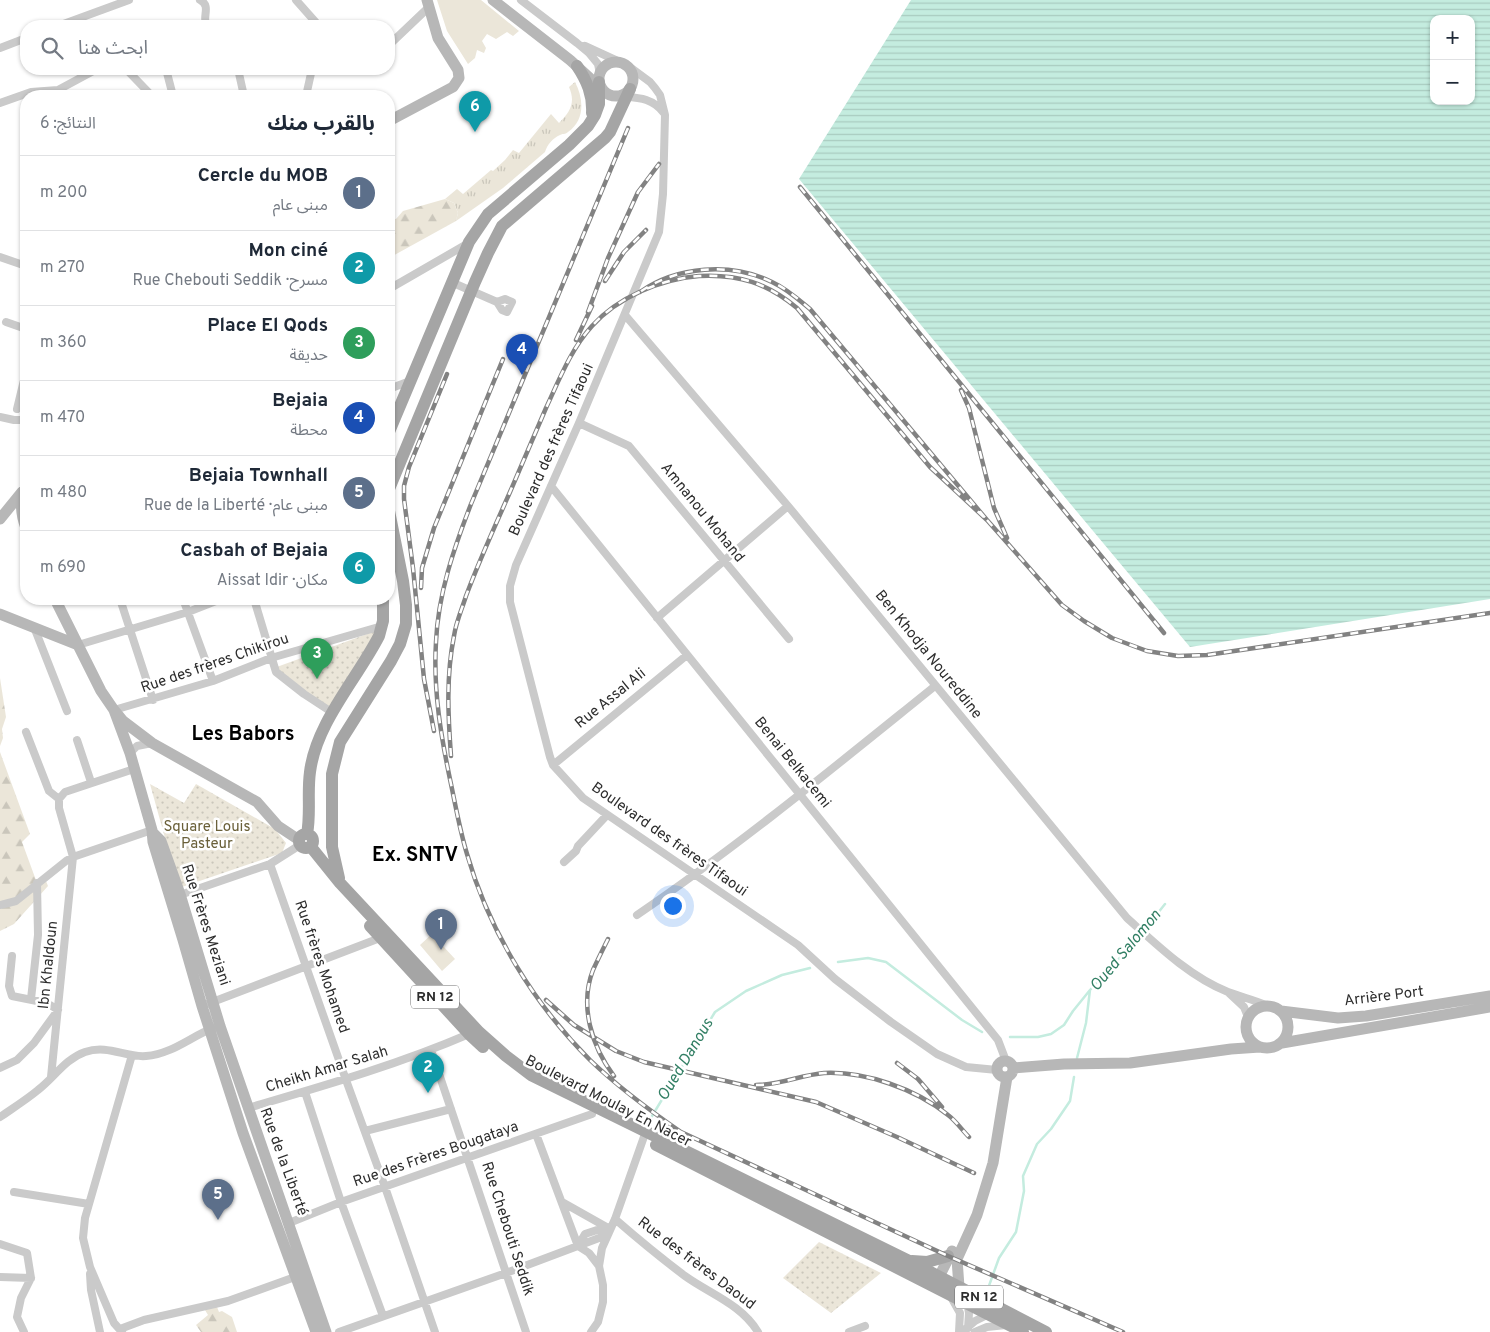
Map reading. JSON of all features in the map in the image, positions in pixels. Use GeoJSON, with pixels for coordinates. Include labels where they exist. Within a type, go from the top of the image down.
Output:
{"type":"FeatureCollection","features":[{"type":"Feature","properties":{"kind":"main road"},"geometry":{"type":"LineString","coordinates":[[395,475],[488,252],[502,226],[610,132],[609,84],[610,63],[624,64],[633,74],[634,79],[609,84],[574,63],[493,0]]}},
{"type":"Feature","properties":{"kind":"main road"},"geometry":{"type":"LineString","coordinates":[[395,118],[453,87],[458,81],[458,70],[438,38],[428,4]]}},
{"type":"Feature","properties":{"kind":"main road"},"geometry":{"type":"LineString","coordinates":[[574,63],[592,68],[609,84]]}},
{"type":"Feature","properties":{"kind":"main road"},"geometry":{"type":"LineString","coordinates":[[574,63],[588,86],[591,95],[592,105],[588,126]]}},
{"type":"Feature","properties":{"kind":"main road"},"geometry":{"type":"LineString","coordinates":[[395,417],[469,242],[488,214],[588,126],[609,84]]}},
{"type":"Feature","properties":{"kind":"main road"},"geometry":{"type":"LineString","coordinates":[[2,516],[20,495]]}},
{"type":"Feature","properties":{"kind":"main road"},"geometry":{"type":"LineString","coordinates":[[2,516],[14,511],[20,517]]}},
{"type":"Feature","properties":{"kind":"main road"},"geometry":{"type":"LineString","coordinates":[[340,883],[332,847],[332,774],[340,742],[391,661],[400,644],[406,624],[403,582],[395,541]]}},
{"type":"Feature","properties":{"kind":"main road"},"geometry":{"type":"LineString","coordinates":[[58,605],[102,691],[114,710],[129,726],[152,742],[257,802],[278,826],[306,842]]}},
{"type":"Feature","properties":{"kind":"main road"},"geometry":{"type":"LineString","coordinates":[[306,842],[310,818],[310,772],[320,733],[379,636],[382,626],[383,605]]}},
{"type":"Feature","properties":{"kind":"main road"},"geometry":{"type":"LineString","coordinates":[[0,614],[78,645]]}},
{"type":"Feature","properties":{"kind":"main road","name":"Rue Frères Meziani"},"geometry":{"type":"LineString","coordinates":[[114,710],[130,754],[152,832],[153,842],[214,1002]]}},
{"type":"Feature","properties":{"kind":"main road"},"geometry":{"type":"LineString","coordinates":[[306,842],[332,831]]}},
{"type":"Feature","properties":{"kind":"main road","name":"Boulevard Moulay En Nacer"},"geometry":{"type":"LineString","coordinates":[[306,842],[340,883],[479,1032],[531,1075],[644,1135],[909,1265]]}},
{"type":"Feature","properties":{"kind":"main road","name":"Boulevard Moulay En Nacer"},"geometry":{"type":"LineString","coordinates":[[306,842],[380,938],[468,1034],[501,1063],[527,1081],[592,1114],[644,1135]]}},
{"type":"Feature","properties":{"kind":"main road","name":"Rue Frères Meziani"},"geometry":{"type":"LineString","coordinates":[[175,896],[202,1006]]}},
{"type":"Feature","properties":{"kind":"main road","name":"Arrière Port"},"geometry":{"type":"LineString","coordinates":[[1280,1010],[1338,1018],[1366,1016],[1490,996]]}},
{"type":"Feature","properties":{"kind":"main road","name":"Rue de la Liberté"},"geometry":{"type":"LineString","coordinates":[[214,1002],[215,1028],[244,1133],[316,1332]]}},
{"type":"Feature","properties":{"kind":"main road","name":"Rue de la Liberté"},"geometry":{"type":"LineString","coordinates":[[202,1006],[215,1028],[248,1108],[326,1332]]}},
{"type":"Feature","properties":{"kind":"main road"},"geometry":{"type":"LineString","coordinates":[[997,1070],[998,1064],[1009,1069],[1064,1064],[1130,1063],[1231,1049],[1272,1048],[1286,1037],[1288,1023],[1280,1010],[1268,1006],[1257,1008],[1248,1017],[1246,1032],[1248,1038],[1260,1048]]}},
{"type":"Feature","properties":{"kind":"main road","name":"Arrière Port"},"geometry":{"type":"LineString","coordinates":[[1282,1042],[1490,1007]]}},
{"type":"Feature","properties":{"kind":"main road"},"geometry":{"type":"LineString","coordinates":[[1231,1049],[1246,1032]]}},
{"type":"Feature","properties":{"kind":"main road"},"geometry":{"type":"LineString","coordinates":[[945,1286],[952,1258],[982,1197],[995,1154],[1009,1069]]}},
{"type":"Feature","properties":{"kind":"main road"},"geometry":{"type":"LineString","coordinates":[[909,1265],[952,1258]]}},
{"type":"Feature","properties":{"kind":"main road"},"geometry":{"type":"LineString","coordinates":[[945,1286],[952,1258]]}},
{"type":"Feature","properties":{"kind":"main road","name":"RN 12"},"geometry":{"type":"LineString","coordinates":[[909,1265],[945,1286],[1006,1312],[1046,1332]]}},
{"type":"Feature","properties":{"kind":"main road","name":"RN 12"},"geometry":{"type":"LineString","coordinates":[[945,1286],[968,1304],[1023,1332]]}},
{"type":"Feature","properties":{"kind":"street"},"geometry":{"type":"LineString","coordinates":[[75,20],[130,0]]}},
{"type":"Feature","properties":{"kind":"street"},"geometry":{"type":"LineString","coordinates":[[200,0],[206,6],[204,20]]}},
{"type":"Feature","properties":{"kind":"street"},"geometry":{"type":"LineString","coordinates":[[521,0],[577,43],[593,59],[609,84],[650,100],[665,115]]}},
{"type":"Feature","properties":{"kind":"street"},"geometry":{"type":"LineString","coordinates":[[297,1],[314,20]]}},
{"type":"Feature","properties":{"kind":"street"},"geometry":{"type":"LineString","coordinates":[[395,39],[428,4]]}},
{"type":"Feature","properties":{"kind":"street"},"geometry":{"type":"LineString","coordinates":[[0,48],[20,40]]}},
{"type":"Feature","properties":{"kind":"street","name":"Boulevard des frères Tifaoui"},"geometry":{"type":"LineString","coordinates":[[577,43],[624,64],[655,88],[660,95],[665,115],[663,194],[659,232],[579,423],[516,566],[510,586],[510,602],[553,765],[583,798],[798,946],[835,979],[937,1054],[966,1066],[997,1070]]}},
{"type":"Feature","properties":{"kind":"street"},"geometry":{"type":"LineString","coordinates":[[63,90],[87,75]]}},
{"type":"Feature","properties":{"kind":"street"},"geometry":{"type":"LineString","coordinates":[[132,75],[146,90]]}},
{"type":"Feature","properties":{"kind":"street"},"geometry":{"type":"LineString","coordinates":[[168,75],[171,90]]}},
{"type":"Feature","properties":{"kind":"street"},"geometry":{"type":"LineString","coordinates":[[239,75],[243,90]]}},
{"type":"Feature","properties":{"kind":"street"},"geometry":{"type":"LineString","coordinates":[[307,90],[311,75]]}},
{"type":"Feature","properties":{"kind":"street"},"geometry":{"type":"LineString","coordinates":[[0,103],[20,96]]}},
{"type":"Feature","properties":{"kind":"street"},"geometry":{"type":"LineString","coordinates":[[395,285],[469,242]]}},
{"type":"Feature","properties":{"kind":"street"},"geometry":{"type":"LineString","coordinates":[[0,256],[20,264]]}},
{"type":"Feature","properties":{"kind":"street"},"geometry":{"type":"LineString","coordinates":[[451,282],[497,302]]}},
{"type":"Feature","properties":{"kind":"street","name":"Ben Khodja Noureddine"},"geometry":{"type":"LineString","coordinates":[[625,315],[788,506],[1127,918],[1163,951],[1199,976],[1227,992],[1268,1006]]}},
{"type":"Feature","properties":{"kind":"street"},"geometry":{"type":"LineString","coordinates":[[6,322],[20,327]]}},
{"type":"Feature","properties":{"kind":"street"},"geometry":{"type":"LineString","coordinates":[[395,387],[410,381]]}},
{"type":"Feature","properties":{"kind":"street"},"geometry":{"type":"LineString","coordinates":[[15,414],[20,395]]}},
{"type":"Feature","properties":{"kind":"street"},"geometry":{"type":"LineString","coordinates":[[0,417],[15,414],[20,417]]}},
{"type":"Feature","properties":{"kind":"street","name":"Amnanou Mohand"},"geometry":{"type":"LineString","coordinates":[[579,423],[629,446],[723,562],[789,639]]}},
{"type":"Feature","properties":{"kind":"street","name":"Benai Belkacemi"},"geometry":{"type":"LineString","coordinates":[[551,486],[998,1040],[1009,1069]]}},
{"type":"Feature","properties":{"kind":"street"},"geometry":{"type":"LineString","coordinates":[[657,618],[788,506]]}},
{"type":"Feature","properties":{"kind":"street"},"geometry":{"type":"LineString","coordinates":[[122,605],[153,700]]}},
{"type":"Feature","properties":{"kind":"street"},"geometry":{"type":"LineString","coordinates":[[185,605],[213,681]]}},
{"type":"Feature","properties":{"kind":"street"},"geometry":{"type":"LineString","coordinates":[[78,645],[206,605]]}},
{"type":"Feature","properties":{"kind":"street"},"geometry":{"type":"LineString","coordinates":[[256,605],[270,658],[276,672],[304,694],[333,712]]}},
{"type":"Feature","properties":{"kind":"street","name":"Rue des frères Chikirou"},"geometry":{"type":"LineString","coordinates":[[114,710],[213,681],[270,658],[382,626]]}},
{"type":"Feature","properties":{"kind":"street"},"geometry":{"type":"LineString","coordinates":[[34,628],[67,711]]}},
{"type":"Feature","properties":{"kind":"street","name":"Rue Assal Ali"},"geometry":{"type":"LineString","coordinates":[[553,765],[688,655]]}},
{"type":"Feature","properties":{"kind":"street"},"geometry":{"type":"LineString","coordinates":[[637,914],[695,875],[800,795],[935,686]]}},
{"type":"Feature","properties":{"kind":"street"},"geometry":{"type":"LineString","coordinates":[[26,732],[49,791],[59,797]]}},
{"type":"Feature","properties":{"kind":"street"},"geometry":{"type":"LineString","coordinates":[[76,740],[91,782]]}},
{"type":"Feature","properties":{"kind":"street"},"geometry":{"type":"LineString","coordinates":[[130,754],[138,746],[152,742]]}},
{"type":"Feature","properties":{"kind":"street"},"geometry":{"type":"LineString","coordinates":[[74,856],[59,808],[59,797],[64,792],[134,769]]}},
{"type":"Feature","properties":{"kind":"street"},"geometry":{"type":"LineString","coordinates":[[564,862],[576,852],[578,846],[607,815]]}},
{"type":"Feature","properties":{"kind":"street"},"geometry":{"type":"LineString","coordinates":[[0,905],[16,900],[74,856],[152,832]]}},
{"type":"Feature","properties":{"kind":"street"},"geometry":{"type":"LineString","coordinates":[[175,896],[270,864],[306,842]]}},
{"type":"Feature","properties":{"kind":"street","name":"Ibn Khaldoun"},"geometry":{"type":"LineString","coordinates":[[51,1077],[74,856]]}},
{"type":"Feature","properties":{"kind":"street","name":"Rue frères Mohamed"},"geometry":{"type":"LineString","coordinates":[[270,864],[385,1187]]}},
{"type":"Feature","properties":{"kind":"street"},"geometry":{"type":"LineString","coordinates":[[31,999],[38,935],[37,884]]}},
{"type":"Feature","properties":{"kind":"street"},"geometry":{"type":"LineString","coordinates":[[202,1006],[380,938]]}},
{"type":"Feature","properties":{"kind":"street"},"geometry":{"type":"LineString","coordinates":[[0,1068],[17,1060],[34,1043],[58,1010],[47,1003],[12,996],[9,986],[12,956]]}},
{"type":"Feature","properties":{"kind":"street","name":"Ben Khodja Noureddine"},"geometry":{"type":"LineString","coordinates":[[1227,992],[1244,1007],[1248,1017]]}},
{"type":"Feature","properties":{"kind":"street"},"geometry":{"type":"LineString","coordinates":[[0,1117],[39,1090],[60,1068],[84,1052],[114,1050],[132,1055],[156,1055],[182,1046],[215,1028]]}},
{"type":"Feature","properties":{"kind":"street","name":"Cheikh Amar Salah"},"geometry":{"type":"LineString","coordinates":[[248,1108],[346,1080],[431,1050],[468,1034]]}},
{"type":"Feature","properties":{"kind":"street","name":"Rue Chebouti Seddik"},"geometry":{"type":"LineString","coordinates":[[431,1050],[469,1158],[526,1332]]}},
{"type":"Feature","properties":{"kind":"street"},"geometry":{"type":"LineString","coordinates":[[132,1055],[85,1218],[83,1238],[90,1267],[114,1323],[121,1331],[144,1320],[228,1301],[295,1277]]}},
{"type":"Feature","properties":{"kind":"street"},"geometry":{"type":"LineString","coordinates":[[305,1092],[341,1202],[383,1316]]}},
{"type":"Feature","properties":{"kind":"street"},"geometry":{"type":"LineString","coordinates":[[364,1131],[451,1109]]}},
{"type":"Feature","properties":{"kind":"street","name":"Rue des Frères Bougataya"},"geometry":{"type":"LineString","coordinates":[[289,1223],[341,1202],[592,1114]]}},
{"type":"Feature","properties":{"kind":"street"},"geometry":{"type":"LineString","coordinates":[[536,1134],[578,1246],[588,1253],[599,1266]]}},
{"type":"Feature","properties":{"kind":"street"},"geometry":{"type":"LineString","coordinates":[[591,1332],[598,1322],[603,1302],[603,1285],[599,1266],[602,1248],[615,1219],[644,1135]]}},
{"type":"Feature","properties":{"kind":"street"},"geometry":{"type":"LineString","coordinates":[[385,1187],[435,1332]]}},
{"type":"Feature","properties":{"kind":"street"},"geometry":{"type":"LineString","coordinates":[[14,1192],[89,1204]]}},
{"type":"Feature","properties":{"kind":"street"},"geometry":{"type":"LineString","coordinates":[[562,1202],[609,1232]]}},
{"type":"Feature","properties":{"kind":"street","name":"Rue des frères Daoud"},"geometry":{"type":"LineString","coordinates":[[615,1219],[686,1277],[736,1307],[758,1332]]}},
{"type":"Feature","properties":{"kind":"street"},"geometry":{"type":"LineString","coordinates":[[339,1332],[506,1273],[578,1246],[609,1232]]}},
{"type":"Feature","properties":{"kind":"street"},"geometry":{"type":"LineString","coordinates":[[0,1244],[27,1253],[31,1278],[20,1298],[17,1317],[24,1332]]}},
{"type":"Feature","properties":{"kind":"street"},"geometry":{"type":"LineString","coordinates":[[90,1267],[91,1290],[100,1332]]}},
{"type":"Feature","properties":{"kind":"street"},"geometry":{"type":"LineString","coordinates":[[0,1277],[31,1278]]}},
{"type":"Feature","properties":{"kind":"street"},"geometry":{"type":"LineString","coordinates":[[945,1286],[960,1313],[966,1331]]}},
{"type":"Feature","properties":{"kind":"street"},"geometry":{"type":"LineString","coordinates":[[966,1331],[969,1313],[968,1304]]}},
{"type":"Feature","properties":{"kind":"street"},"geometry":{"type":"LineString","coordinates":[[966,1331],[975,1321],[988,1315],[1006,1312]]}},
{"type":"Feature","properties":{"kind":"street"},"geometry":{"type":"LineString","coordinates":[[966,1331],[1010,1325]]}},
{"type":"Feature","properties":{"kind":"street"},"geometry":{"type":"LineString","coordinates":[[849,1332],[865,1326]]}},
{"type":"Feature","properties":{"kind":"green space"},"geometry":{"type":"Polygon","coordinates":[[[437,0],[481,0],[519,31],[513,36],[507,32],[496,39],[487,34],[482,41],[486,48],[484,53],[477,50],[475,58],[468,64],[447,31],[437,0]]]}},
{"type":"Feature","properties":{"kind":"green space"},"geometry":{"type":"Polygon","coordinates":[[[575,82],[580,95],[581,109],[578,122],[574,127],[553,140],[545,152],[503,188],[456,221],[458,213],[454,203],[445,199],[457,189],[463,194],[491,170],[493,171],[513,150],[519,153],[551,114],[559,123],[571,107],[572,98],[569,87],[575,82]]]}},
{"type":"Feature","properties":{"kind":"green space"},"geometry":{"type":"Polygon","coordinates":[[[445,199],[454,203],[458,213],[456,221],[395,255],[395,219],[403,211],[445,199]]]}},
{"type":"Feature","properties":{"kind":"green space"},"geometry":{"type":"Polygon","coordinates":[[[378,630],[327,712],[274,668],[378,630]]]}},
{"type":"Feature","properties":{"kind":"green space"},"geometry":{"type":"Polygon","coordinates":[[[0,678],[6,717],[0,746],[0,678]]]}},
{"type":"Feature","properties":{"kind":"green space"},"geometry":{"type":"Polygon","coordinates":[[[0,752],[30,834],[22,842],[37,883],[46,881],[48,886],[14,924],[0,931],[0,752]]]}},
{"type":"Feature","properties":{"kind":"green space","name":"Square Louis Pasteur"},"geometry":{"type":"Polygon","coordinates":[[[150,784],[184,803],[196,784],[275,829],[286,843],[282,853],[182,887],[165,838],[150,784]]]}},
{"type":"Feature","properties":{"kind":"green space"},"geometry":{"type":"Polygon","coordinates":[[[432,934],[455,959],[442,971],[420,945],[432,934]]]}},
{"type":"Feature","properties":{"kind":"green space"},"geometry":{"type":"Polygon","coordinates":[[[819,1242],[881,1273],[831,1313],[783,1278],[819,1242]]]}},
{"type":"Feature","properties":{"kind":"green space"},"geometry":{"type":"Polygon","coordinates":[[[217,1307],[219,1312],[222,1311],[232,1317],[237,1332],[201,1332],[196,1325],[208,1315],[205,1310],[217,1307]]]}},
{"type":"Feature","properties":{"kind":"shaded area"},"geometry":{"type":"Polygon","coordinates":[[[911,0],[1490,0],[1490,599],[1190,647],[799,179],[911,0]]]}},
{"type":"Feature","properties":{"kind":"waterway","name":"Oued Salomon"},"geometry":{"type":"LineString","coordinates":[[1077,1058],[1086,1023],[1090,990],[1138,938],[1165,904]]}},
{"type":"Feature","properties":{"kind":"waterway","name":"Oued Danous"},"geometry":{"type":"LineString","coordinates":[[838,962],[868,958],[886,962],[962,1020],[982,1032]]}},
{"type":"Feature","properties":{"kind":"waterway","name":"Oued Danous"},"geometry":{"type":"LineString","coordinates":[[649,1121],[715,1012],[746,991],[782,975],[810,968]]}},
{"type":"Feature","properties":{"kind":"waterway","name":"Oued Danous"},"geometry":{"type":"LineString","coordinates":[[1010,1037],[1038,1037],[1051,1034],[1064,1025],[1090,990]]}},
{"type":"Feature","properties":{"kind":"waterway","name":"Oued Salomon"},"geometry":{"type":"LineString","coordinates":[[986,1294],[999,1258],[1016,1232],[1024,1191],[1023,1176],[1037,1144],[1051,1129],[1070,1101],[1074,1077]]}},
{"type":"Feature","properties":{"kind":"railway"},"geometry":{"type":"LineString","coordinates":[[628,128],[471,504],[443,589],[437,624],[435,660],[437,696],[447,766],[462,837],[476,883],[501,938],[516,965],[550,1015],[590,1060],[612,1080],[681,1132],[948,1256],[1123,1332]]}},
{"type":"Feature","properties":{"kind":"railway"},"geometry":{"type":"LineString","coordinates":[[588,312],[608,258],[638,192],[659,164]]}},
{"type":"Feature","properties":{"kind":"railway"},"geometry":{"type":"LineString","coordinates":[[800,187],[1164,633]]}},
{"type":"Feature","properties":{"kind":"railway"},"geometry":{"type":"LineString","coordinates":[[605,281],[624,252],[646,230]]}},
{"type":"Feature","properties":{"kind":"railway"},"geometry":{"type":"LineString","coordinates":[[451,756],[448,696],[451,651],[458,621],[476,570],[546,408],[572,355],[592,326],[614,306],[641,291],[655,285],[670,281],[699,276],[713,276],[752,282],[786,299],[797,308],[930,467],[987,520],[810,309],[783,288],[772,282],[739,271],[704,270],[670,277],[655,283],[640,292]]}},
{"type":"Feature","properties":{"kind":"railway"},"geometry":{"type":"LineString","coordinates":[[576,340],[592,306]]}},
{"type":"Feature","properties":{"kind":"railway"},"geometry":{"type":"LineString","coordinates":[[421,588],[422,568],[434,528],[503,359]]}},
{"type":"Feature","properties":{"kind":"railway"},"geometry":{"type":"LineString","coordinates":[[434,731],[424,679],[404,486],[409,467],[447,374]]}},
{"type":"Feature","properties":{"kind":"railway"},"geometry":{"type":"LineString","coordinates":[[961,390],[969,408],[994,508],[1007,538]]}},
{"type":"Feature","properties":{"kind":"railway"},"geometry":{"type":"LineString","coordinates":[[987,520],[1062,605],[1112,638],[1147,651],[1178,656],[1207,655],[1490,613]]}},
{"type":"Feature","properties":{"kind":"railway"},"geometry":{"type":"LineString","coordinates":[[608,939],[593,970],[587,998],[590,1026],[594,1039],[606,1065],[614,1076]]}},
{"type":"Feature","properties":{"kind":"railway"},"geometry":{"type":"LineString","coordinates":[[546,1000],[574,1025],[616,1051],[644,1062],[816,1102],[974,1173]]}},
{"type":"Feature","properties":{"kind":"railway"},"geometry":{"type":"LineString","coordinates":[[897,1063],[918,1079],[942,1107]]}},
{"type":"Feature","properties":{"kind":"railway"},"geometry":{"type":"LineString","coordinates":[[756,1085],[824,1073],[840,1073],[873,1079],[921,1097],[951,1117],[969,1137]]}},
{"type":"Feature","properties":{"kind":"place","name":"Casbah of Bejaia"},"geometry":{"type":"Point","coordinates":[475,132]}},
{"type":"Feature","properties":{"kind":"place","name":"Bejaia"},"geometry":{"type":"Point","coordinates":[522,375]}},
{"type":"Feature","properties":{"kind":"place","name":"Place El Qods"},"geometry":{"type":"Point","coordinates":[317,679]}},
{"type":"Feature","properties":{"kind":"place","name":"Cercle du MOB"},"geometry":{"type":"Point","coordinates":[441,950]}},
{"type":"Feature","properties":{"kind":"place","name":"Mon ciné"},"geometry":{"type":"Point","coordinates":[428,1093]}},
{"type":"Feature","properties":{"kind":"place","name":"Bejaia Townhall"},"geometry":{"type":"Point","coordinates":[218,1220]}},
{"type":"Feature","properties":{"kind":"district","name":"Les Babors"},"geometry":{"type":"Point","coordinates":[243,735]}},
{"type":"Feature","properties":{"kind":"district","name":"Ex. SNTV"},"geometry":{"type":"Point","coordinates":[415,856]}}]}
